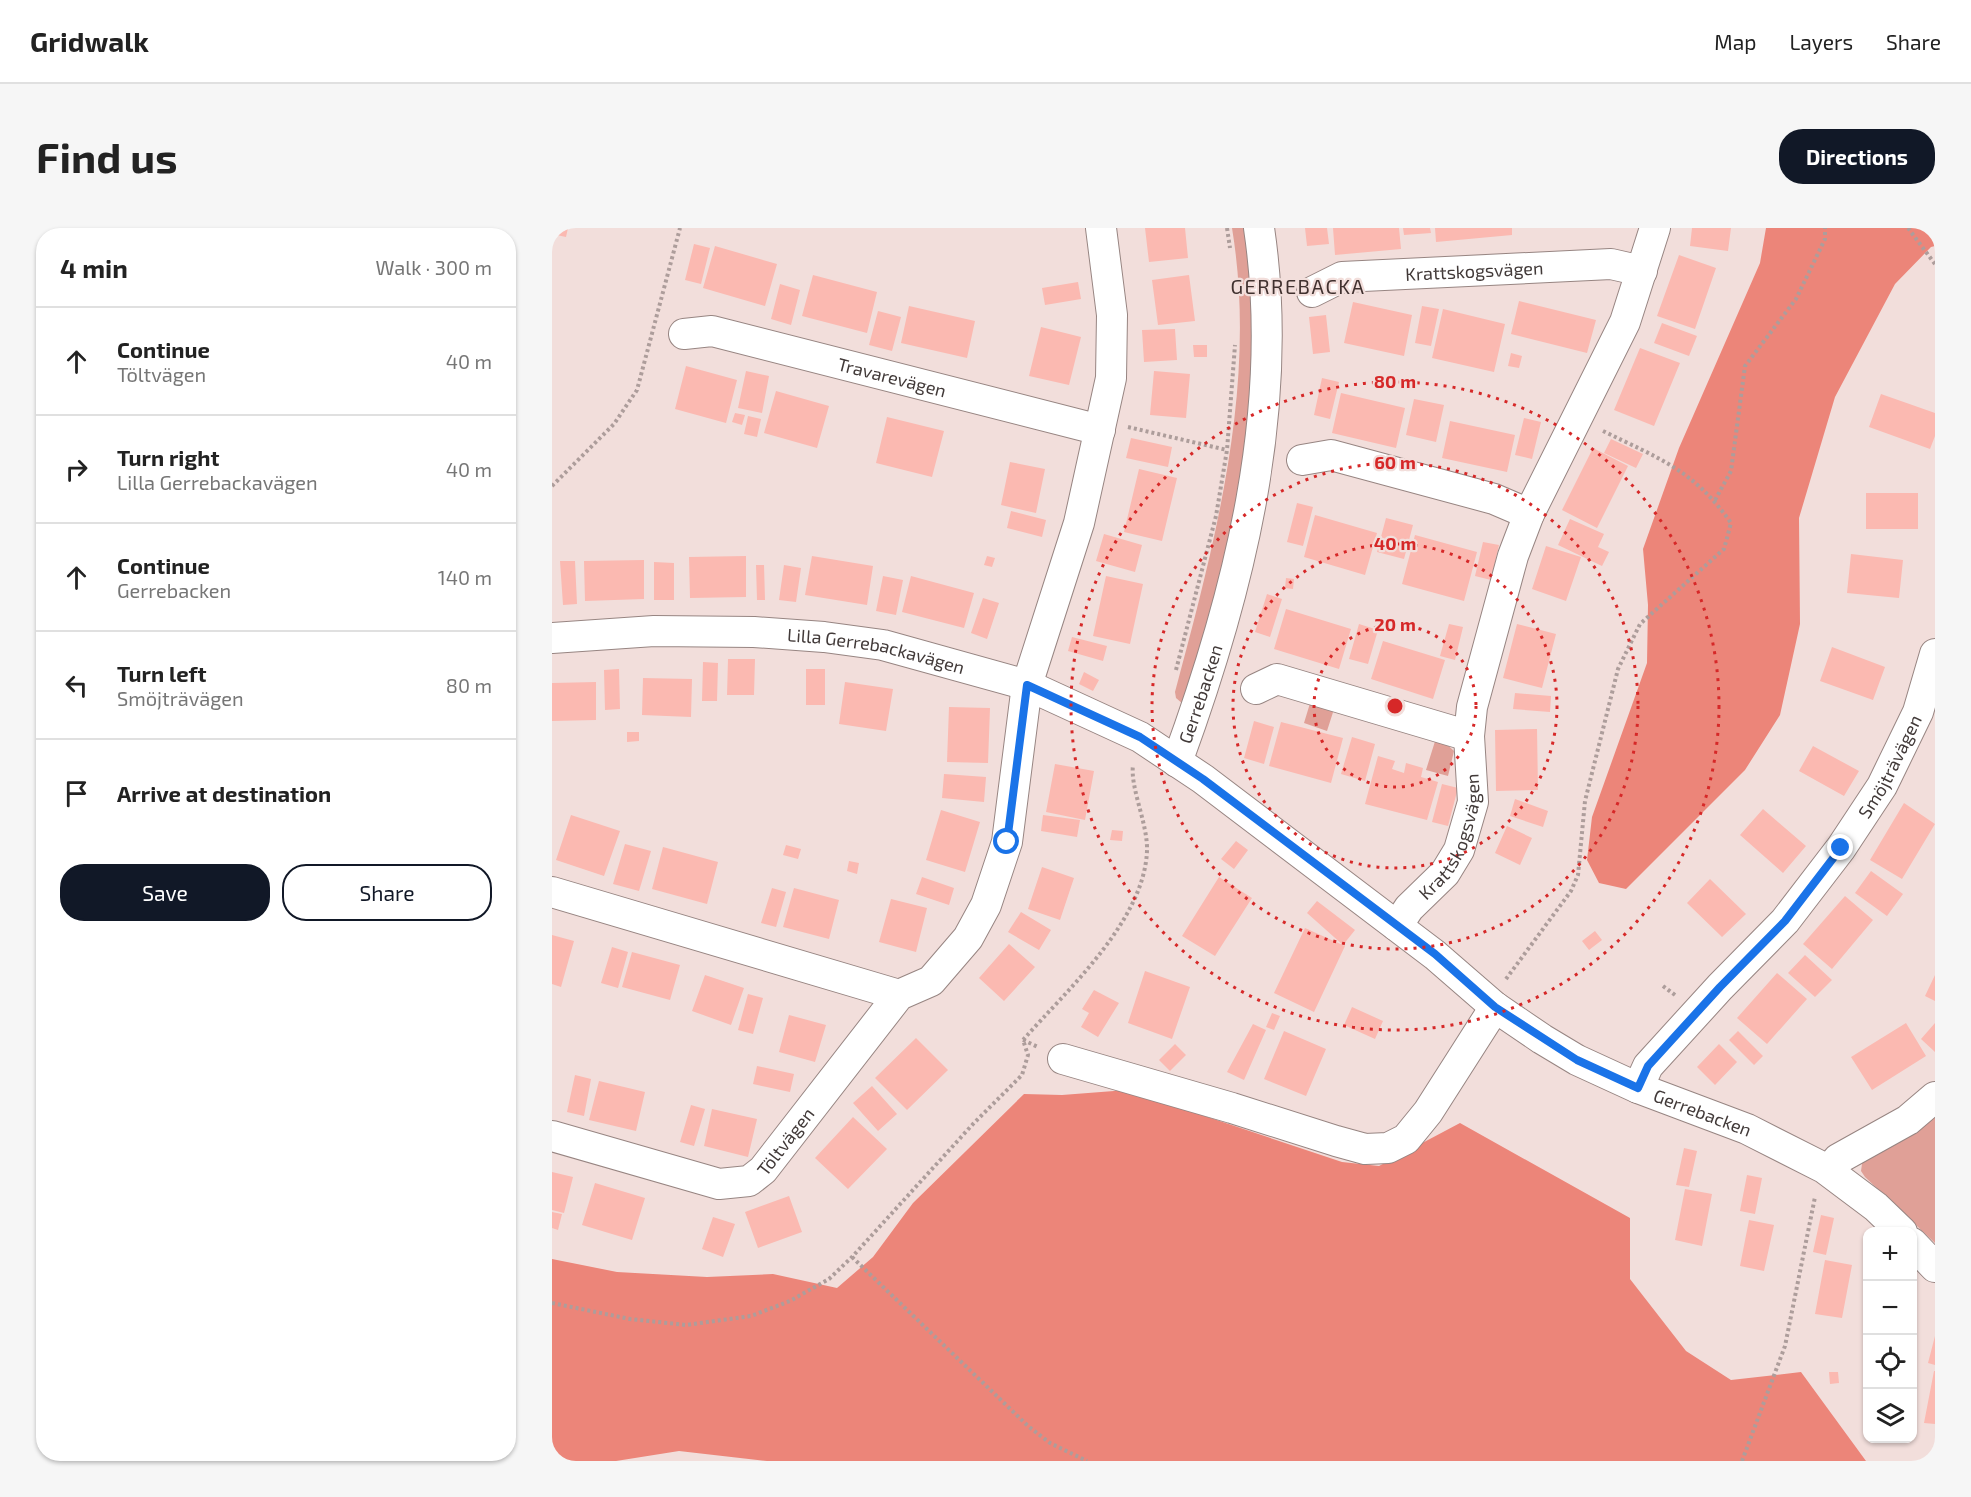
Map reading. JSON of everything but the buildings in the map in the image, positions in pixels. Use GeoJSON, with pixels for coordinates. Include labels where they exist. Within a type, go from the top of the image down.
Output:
{"type":"FeatureCollection","features":[{"type":"Feature","properties":{"kind":"street"},"geometry":{"type":"LineString","coordinates":[[1027,685],[1079,523],[1111,378],[1113,344],[1101,228]]}},
{"type":"Feature","properties":{"kind":"street","name":"Gerrebacken"},"geometry":{"type":"LineString","coordinates":[[1259,228],[1267,297],[1268,349],[1255,480],[1234,581],[1209,668],[1177,762],[1435,954],[1492,1005],[1577,1060],[1638,1088],[1747,1129],[1827,1169],[1876,1207],[1897,1227]]}},
{"type":"Feature","properties":{"kind":"street","name":"Krattskogsvägen"},"geometry":{"type":"LineString","coordinates":[[1396,926],[1409,908],[1445,873],[1460,850],[1473,802],[1469,736],[1479,675],[1513,556],[1529,514],[1625,322],[1655,228]]}},
{"type":"Feature","properties":{"kind":"street","name":"Krattskogsvägen"},"geometry":{"type":"LineString","coordinates":[[1312,292],[1342,277],[1611,264],[1641,271]]}},
{"type":"Feature","properties":{"kind":"street","name":"Travarevägen"},"geometry":{"type":"LineString","coordinates":[[684,334],[712,331],[1101,425]]}},
{"type":"Feature","properties":{"kind":"street"},"geometry":{"type":"LineString","coordinates":[[1302,460],[1331,455],[1494,499],[1529,514]]}},
{"type":"Feature","properties":{"kind":"street","name":"Lilla Gerrebackavägen"},"geometry":{"type":"LineString","coordinates":[[552,639],[654,631],[754,632],[824,637],[883,645],[1027,685],[1140,737],[1177,762]]}},
{"type":"Feature","properties":{"kind":"street","name":"Smöjträvägen"},"geometry":{"type":"LineString","coordinates":[[1638,1088],[1648,1066],[1720,987],[1785,921],[1841,848],[1882,786],[1918,712],[1935,654]]}},
{"type":"Feature","properties":{"kind":"street"},"geometry":{"type":"LineString","coordinates":[[1256,689],[1277,679],[1469,736]]}},
{"type":"Feature","properties":{"kind":"street","name":"Töltvägen"},"geometry":{"type":"LineString","coordinates":[[552,1136],[718,1184],[749,1181],[763,1170],[899,995],[931,981],[968,938],[986,905],[1007,842],[1027,685]]}},
{"type":"Feature","properties":{"kind":"street"},"geometry":{"type":"LineString","coordinates":[[552,892],[899,995]]}},
{"type":"Feature","properties":{"kind":"street"},"geometry":{"type":"LineString","coordinates":[[1063,1059],[1232,1107],[1365,1149],[1388,1148],[1406,1139],[1428,1112],[1492,1005]]}},
{"type":"Feature","properties":{"kind":"street"},"geometry":{"type":"LineString","coordinates":[[1827,1169],[1838,1159],[1908,1120],[1935,1097]]}},
{"type":"Feature","properties":{"kind":"street"},"geometry":{"type":"LineString","coordinates":[[1917,1248],[1935,1267]]}},
{"type":"Feature","properties":{"kind":"path"},"geometry":{"type":"LineString","coordinates":[[552,486],[615,424],[637,390],[680,228]]}},
{"type":"Feature","properties":{"kind":"path"},"geometry":{"type":"LineString","coordinates":[[1227,228],[1230,253]]}},
{"type":"Feature","properties":{"kind":"path"},"geometry":{"type":"LineString","coordinates":[[1715,500],[1731,471],[1745,366],[1796,299],[1825,239],[1825,228]]}},
{"type":"Feature","properties":{"kind":"path"},"geometry":{"type":"LineString","coordinates":[[1908,228],[1935,264]]}},
{"type":"Feature","properties":{"kind":"path"},"geometry":{"type":"LineString","coordinates":[[1174,675],[1216,516],[1227,450],[1235,344]]}},
{"type":"Feature","properties":{"kind":"path"},"geometry":{"type":"LineString","coordinates":[[1492,1005],[1571,891],[1578,875],[1585,801],[1602,724],[1618,669],[1640,624],[1724,549],[1731,523],[1715,500],[1678,468],[1578,419]]}},
{"type":"Feature","properties":{"kind":"path"},"geometry":{"type":"LineString","coordinates":[[1101,425],[1227,450]]}},
{"type":"Feature","properties":{"kind":"path"},"geometry":{"type":"LineString","coordinates":[[552,1303],[630,1319],[686,1325],[716,1322],[751,1316],[790,1301],[829,1279],[852,1257],[966,1132],[1022,1076],[1028,1055],[1023,1040],[1113,934],[1136,898],[1144,875],[1147,848],[1132,770],[1134,749],[1140,737]]}},
{"type":"Feature","properties":{"kind":"path"},"geometry":{"type":"LineString","coordinates":[[1742,1461],[1785,1346],[1820,1176],[1827,1169]]}},
{"type":"Feature","properties":{"kind":"path"},"geometry":{"type":"LineString","coordinates":[[852,1257],[1028,1426],[1050,1443],[1087,1461]]}},
{"type":"Feature","properties":{"kind":"shaded area"},"geometry":{"type":"Polygon","coordinates":[[[1232,228],[1248,228],[1255,375],[1228,556],[1183,704],[1176,698],[1175,692],[1217,521],[1236,404],[1240,346],[1239,287],[1232,228]]]}},
{"type":"Feature","properties":{"kind":"shaded area"},"geometry":{"type":"Polygon","coordinates":[[[1766,228],[1935,228],[1935,246],[1931,247],[1895,284],[1835,397],[1799,518],[1800,624],[1780,715],[1745,770],[1626,889],[1599,883],[1587,860],[1592,817],[1647,663],[1648,605],[1643,549],[1679,448],[1760,263],[1766,228]]]}},
{"type":"Feature","properties":{"kind":"shaded area"},"geometry":{"type":"Polygon","coordinates":[[[1311,700],[1335,706],[1327,731],[1304,723],[1311,700]]]}},
{"type":"Feature","properties":{"kind":"shaded area"},"geometry":{"type":"Polygon","coordinates":[[[1437,735],[1454,751],[1448,776],[1426,770],[1437,735]]]}},
{"type":"Feature","properties":{"kind":"shaded area"},"geometry":{"type":"Polygon","coordinates":[[[1127,1090],[1342,1162],[1379,1166],[1460,1123],[1630,1218],[1630,1279],[1686,1351],[1731,1380],[1801,1372],[1866,1461],[767,1461],[679,1451],[616,1461],[552,1461],[552,1259],[617,1272],[707,1277],[773,1274],[837,1288],[873,1257],[913,1203],[1024,1094],[1062,1095],[1127,1090]]]}},
{"type":"Feature","properties":{"kind":"shaded area"},"geometry":{"type":"Polygon","coordinates":[[[1935,1111],[1935,1243],[1861,1171],[1863,1157],[1935,1111]]]}},
{"type":"Feature","properties":{"kind":"district","name":"GERREBACKA"},"geometry":{"type":"Point","coordinates":[1298,286]}},
{"type":"Feature","properties":{"kind":"route"},"geometry":{"type":"LineString","coordinates":[[1007,842],[1027,685],[1140,737],[1203,779],[1435,954],[1495,1007],[1577,1060],[1638,1088],[1648,1066],[1720,987],[1785,921],[1841,848]]}}]}
